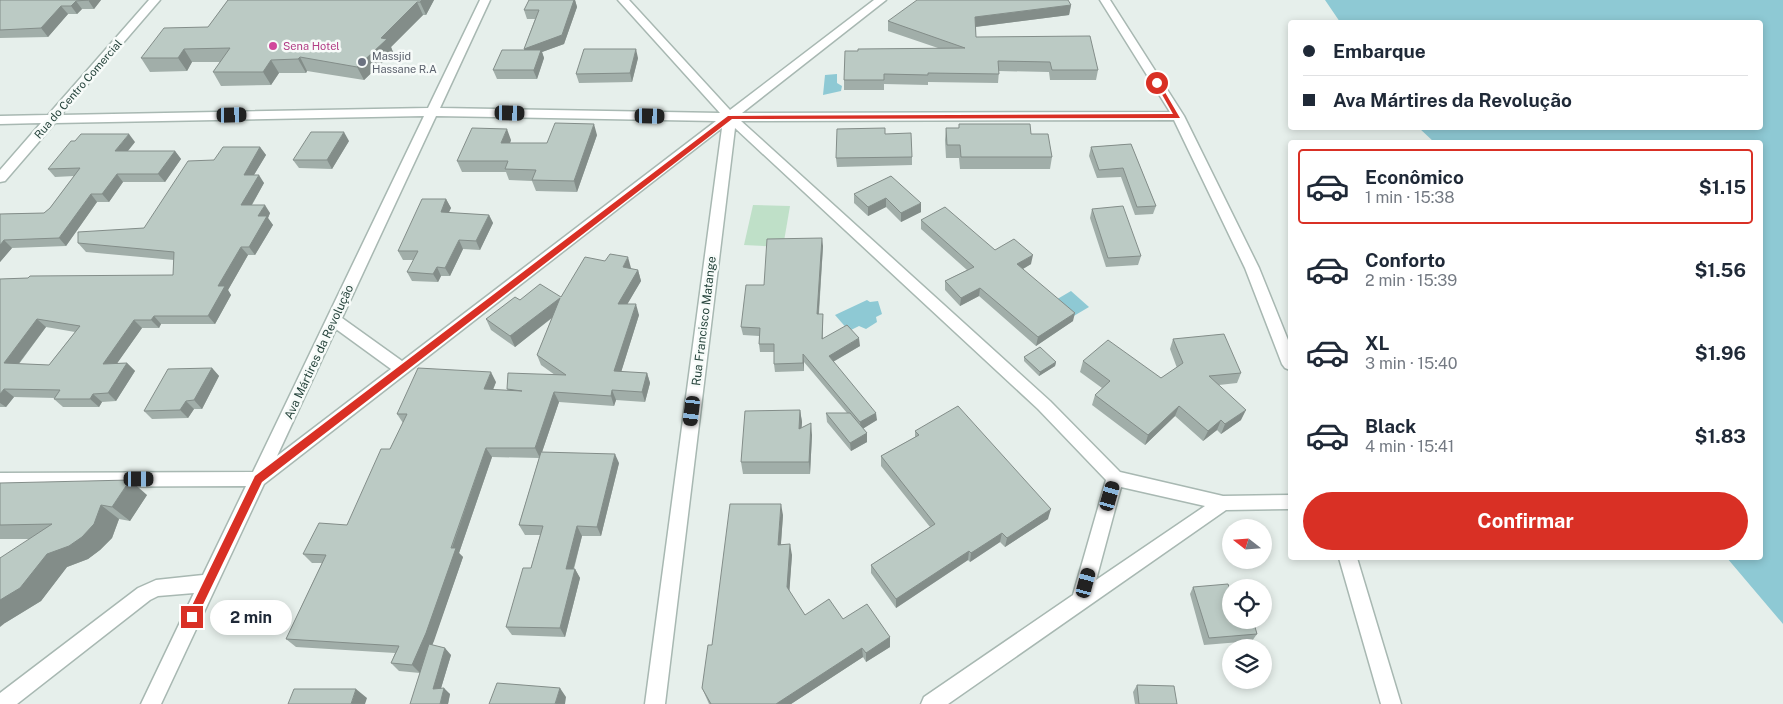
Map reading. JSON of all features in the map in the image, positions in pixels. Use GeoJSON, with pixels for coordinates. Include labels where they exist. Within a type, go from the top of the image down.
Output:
{"type":"FeatureCollection","features":[{"type":"Feature","properties":{"kind":"street","name":"Rua do Centro Comercial"},"geometry":{"type":"LineString","coordinates":[[0,178],[155,0]]}},
{"type":"Feature","properties":{"kind":"street","name":"Ava Mártires da Revolução"},"geometry":{"type":"LineString","coordinates":[[151,704],[485,0]]}},
{"type":"Feature","properties":{"kind":"street"},"geometry":{"type":"LineString","coordinates":[[623,0],[730,117],[1044,405],[1115,478],[1223,503],[1288,502]]}},
{"type":"Feature","properties":{"kind":"street"},"geometry":{"type":"LineString","coordinates":[[0,480],[259,479],[881,0]]}},
{"type":"Feature","properties":{"kind":"street"},"geometry":{"type":"LineString","coordinates":[[1105,0],[1178,116],[1252,268],[1288,359]]}},
{"type":"Feature","properties":{"kind":"street"},"geometry":{"type":"LineString","coordinates":[[0,120],[431,112],[730,117],[1178,116]]}},
{"type":"Feature","properties":{"kind":"street","name":"Rua Francisco Matange"},"geometry":{"type":"LineString","coordinates":[[655,704],[730,117]]}},
{"type":"Feature","properties":{"kind":"street"},"geometry":{"type":"LineString","coordinates":[[334,320],[402,369]]}},
{"type":"Feature","properties":{"kind":"street"},"geometry":{"type":"LineString","coordinates":[[1081,601],[1115,478]]}},
{"type":"Feature","properties":{"kind":"street"},"geometry":{"type":"LineString","coordinates":[[931,704],[1223,503]]}},
{"type":"Feature","properties":{"kind":"street"},"geometry":{"type":"LineString","coordinates":[[1349,560],[1391,704]]}},
{"type":"Feature","properties":{"kind":"street"},"geometry":{"type":"LineString","coordinates":[[1,704],[144,594],[156,588],[208,583]]}},
{"type":"Feature","properties":{"kind":"green space"},"geometry":{"type":"Polygon","coordinates":[[[753,205],[790,206],[783,247],[744,245],[753,205]]]}},
{"type":"Feature","properties":{"kind":"water"},"geometry":{"type":"Polygon","coordinates":[[[1325,0],[1783,0],[1783,624],[1729,560],[1763,560],[1763,140],[1432,140],[1421,130],[1763,130],[1763,20],[1339,20],[1325,0]]]}},
{"type":"Feature","properties":{"kind":"water"},"geometry":{"type":"Polygon","coordinates":[[[837,74],[837,83],[842,86],[841,91],[823,95],[825,75],[837,74]]]}},
{"type":"Feature","properties":{"kind":"water"},"geometry":{"type":"Polygon","coordinates":[[[1071,291],[1089,307],[1072,317],[1054,301],[1071,291]]]}},
{"type":"Feature","properties":{"kind":"water"},"geometry":{"type":"Polygon","coordinates":[[[867,300],[870,302],[878,301],[882,314],[876,317],[877,322],[866,329],[859,326],[849,331],[835,315],[867,300]]]}},
{"type":"Feature","properties":{"kind":"building"},"geometry":{"type":"Polygon","coordinates":[[[0,0],[88,0],[76,1],[71,6],[61,6],[41,28],[0,30],[0,0]]]}},
{"type":"Feature","properties":{"kind":"building"},"geometry":{"type":"Polygon","coordinates":[[[228,0],[422,0],[417,2],[381,38],[387,39],[357,67],[300,57],[298,59],[271,60],[263,72],[213,72],[230,48],[184,49],[178,58],[141,58],[164,28],[208,27],[228,0]]]}},
{"type":"Feature","properties":{"kind":"building"},"geometry":{"type":"Polygon","coordinates":[[[529,0],[574,0],[562,35],[524,49],[539,10],[524,10],[529,0]]]}},
{"type":"Feature","properties":{"kind":"building"},"geometry":{"type":"Polygon","coordinates":[[[917,0],[1068,0],[1071,5],[975,17],[976,37],[1090,36],[1098,70],[1052,70],[1050,62],[998,61],[999,74],[884,74],[884,80],[844,80],[845,51],[858,51],[858,49],[965,48],[888,21],[917,0]]]}},
{"type":"Feature","properties":{"kind":"building"},"geometry":{"type":"Polygon","coordinates":[[[584,49],[636,49],[630,73],[576,74],[584,49]]]}},
{"type":"Feature","properties":{"kind":"building"},"geometry":{"type":"Polygon","coordinates":[[[502,50],[541,50],[534,70],[493,70],[502,50]]]}},
{"type":"Feature","properties":{"kind":"building"},"geometry":{"type":"Polygon","coordinates":[[[555,123],[594,124],[574,181],[532,180],[536,170],[505,169],[508,161],[457,161],[472,128],[507,129],[501,143],[547,143],[555,123]]]}},
{"type":"Feature","properties":{"kind":"building"},"geometry":{"type":"Polygon","coordinates":[[[959,124],[1030,124],[1031,134],[1048,134],[1052,157],[961,157],[960,145],[947,145],[946,128],[959,128],[959,124]]]}},
{"type":"Feature","properties":{"kind":"building"},"geometry":{"type":"Polygon","coordinates":[[[885,128],[885,134],[911,133],[912,157],[836,158],[837,129],[885,128]]]}},
{"type":"Feature","properties":{"kind":"building"},"geometry":{"type":"Polygon","coordinates":[[[311,132],[344,132],[327,160],[293,160],[311,132]]]}},
{"type":"Feature","properties":{"kind":"building"},"geometry":{"type":"Polygon","coordinates":[[[81,134],[129,134],[115,151],[175,151],[158,174],[117,174],[102,194],[91,194],[59,238],[4,240],[0,245],[0,214],[44,213],[50,208],[80,168],[48,169],[71,141],[75,141],[81,134]]]}},
{"type":"Feature","properties":{"kind":"building"},"geometry":{"type":"Polygon","coordinates":[[[1131,144],[1156,206],[1137,207],[1123,168],[1099,170],[1091,147],[1131,144]]]}},
{"type":"Feature","properties":{"kind":"building"},"geometry":{"type":"Polygon","coordinates":[[[223,147],[260,147],[244,175],[259,175],[241,205],[265,205],[258,216],[267,216],[249,247],[241,247],[218,286],[225,286],[208,316],[154,316],[151,320],[134,320],[103,364],[127,363],[108,393],[93,394],[90,399],[54,399],[60,390],[4,389],[0,394],[0,279],[28,278],[30,276],[173,275],[174,252],[78,243],[78,232],[144,228],[188,161],[214,160],[223,147]],[[37,319],[4,363],[49,365],[80,326],[37,319]]]}},
{"type":"Feature","properties":{"kind":"building"},"geometry":{"type":"Polygon","coordinates":[[[891,176],[921,203],[901,213],[886,198],[868,207],[854,194],[891,176]]]}},
{"type":"Feature","properties":{"kind":"building"},"geometry":{"type":"Polygon","coordinates":[[[422,199],[446,199],[441,212],[489,215],[476,241],[459,240],[445,268],[437,267],[433,274],[407,272],[418,251],[398,251],[422,199]]]}},
{"type":"Feature","properties":{"kind":"building"},"geometry":{"type":"Polygon","coordinates":[[[1123,206],[1141,256],[1108,258],[1092,209],[1123,206]]]}},
{"type":"Feature","properties":{"kind":"building"},"geometry":{"type":"Polygon","coordinates":[[[945,207],[995,250],[1014,239],[1033,255],[1017,264],[1075,313],[1038,337],[980,288],[961,298],[945,281],[974,267],[921,220],[945,207]]]}},
{"type":"Feature","properties":{"kind":"building"},"geometry":{"type":"Polygon","coordinates":[[[822,238],[817,314],[823,314],[822,339],[847,325],[859,338],[829,356],[876,413],[860,422],[803,354],[803,363],[774,364],[774,344],[759,344],[760,328],[741,327],[746,285],[764,285],[767,239],[822,238]]]}},
{"type":"Feature","properties":{"kind":"building"},"geometry":{"type":"Polygon","coordinates":[[[610,254],[628,257],[623,267],[638,270],[618,304],[636,304],[614,371],[647,373],[642,392],[612,390],[611,396],[554,392],[535,448],[486,448],[451,548],[456,548],[426,633],[412,665],[391,663],[399,646],[286,639],[326,555],[303,554],[319,523],[347,525],[381,449],[390,449],[407,414],[397,414],[418,368],[491,372],[484,389],[522,391],[507,389],[508,373],[566,375],[537,355],[560,298],[510,336],[486,319],[515,297],[520,300],[540,284],[561,297],[585,257],[605,261],[610,254]]]}},
{"type":"Feature","properties":{"kind":"building"},"geometry":{"type":"Polygon","coordinates":[[[1224,334],[1241,373],[1209,376],[1246,410],[1225,424],[1221,420],[1208,431],[1179,406],[1148,435],[1095,395],[1110,381],[1083,361],[1108,340],[1161,378],[1183,363],[1173,339],[1224,334]]]}},
{"type":"Feature","properties":{"kind":"building"},"geometry":{"type":"Polygon","coordinates":[[[1040,347],[1056,362],[1040,372],[1024,357],[1040,347]]]}},
{"type":"Feature","properties":{"kind":"building"},"geometry":{"type":"Polygon","coordinates":[[[212,368],[194,400],[186,401],[180,410],[144,411],[168,369],[212,368]]]}},
{"type":"Feature","properties":{"kind":"building"},"geometry":{"type":"Polygon","coordinates":[[[958,406],[1051,509],[1007,538],[1002,533],[971,553],[969,551],[896,599],[871,565],[935,524],[881,456],[919,435],[915,431],[958,406]]]}},
{"type":"Feature","properties":{"kind":"building"},"geometry":{"type":"Polygon","coordinates":[[[800,410],[799,429],[811,423],[809,462],[741,462],[745,411],[800,410]]]}},
{"type":"Feature","properties":{"kind":"building"},"geometry":{"type":"Polygon","coordinates":[[[826,413],[850,413],[867,433],[850,443],[826,413]]]}},
{"type":"Feature","properties":{"kind":"building"},"geometry":{"type":"Polygon","coordinates":[[[541,452],[615,454],[597,527],[577,526],[566,569],[575,569],[560,628],[506,627],[523,568],[531,568],[543,526],[519,525],[541,452]]]}},
{"type":"Feature","properties":{"kind":"building"},"geometry":{"type":"Polygon","coordinates":[[[130,480],[112,507],[101,505],[94,524],[82,537],[69,546],[47,554],[20,588],[0,600],[0,558],[52,524],[0,525],[0,483],[130,480]]]}},
{"type":"Feature","properties":{"kind":"building"},"geometry":{"type":"Polygon","coordinates":[[[730,504],[781,504],[778,545],[790,544],[787,587],[805,615],[829,599],[843,619],[867,604],[890,637],[866,653],[862,648],[776,704],[711,704],[702,688],[708,645],[712,645],[730,504]]]}},
{"type":"Feature","properties":{"kind":"building"},"geometry":{"type":"Polygon","coordinates":[[[1222,585],[1222,629],[1256,629],[1257,634],[1209,638],[1193,587],[1222,585]]]}},
{"type":"Feature","properties":{"kind":"building"},"geometry":{"type":"Polygon","coordinates":[[[429,644],[445,648],[433,689],[444,688],[440,704],[410,704],[429,644]]]}},
{"type":"Feature","properties":{"kind":"building"},"geometry":{"type":"Polygon","coordinates":[[[497,683],[560,688],[555,704],[489,704],[497,683]]]}},
{"type":"Feature","properties":{"kind":"building"},"geometry":{"type":"Polygon","coordinates":[[[1137,685],[1174,686],[1177,704],[1139,704],[1137,685]]]}},
{"type":"Feature","properties":{"kind":"building"},"geometry":{"type":"Polygon","coordinates":[[[294,689],[356,689],[351,704],[288,704],[294,689]]]}},
{"type":"Feature","properties":{"kind":"place","name":"Sena Hotel"},"geometry":{"type":"Point","coordinates":[273,46]}},
{"type":"Feature","properties":{"kind":"place","name":"Massjid Hassane R.A"},"geometry":{"type":"Point","coordinates":[362,62]}},
{"type":"Feature","properties":{"kind":"route"},"geometry":{"type":"LineString","coordinates":[[192,617],[259,479],[730,117],[1178,116],[1157,83]]}}]}
